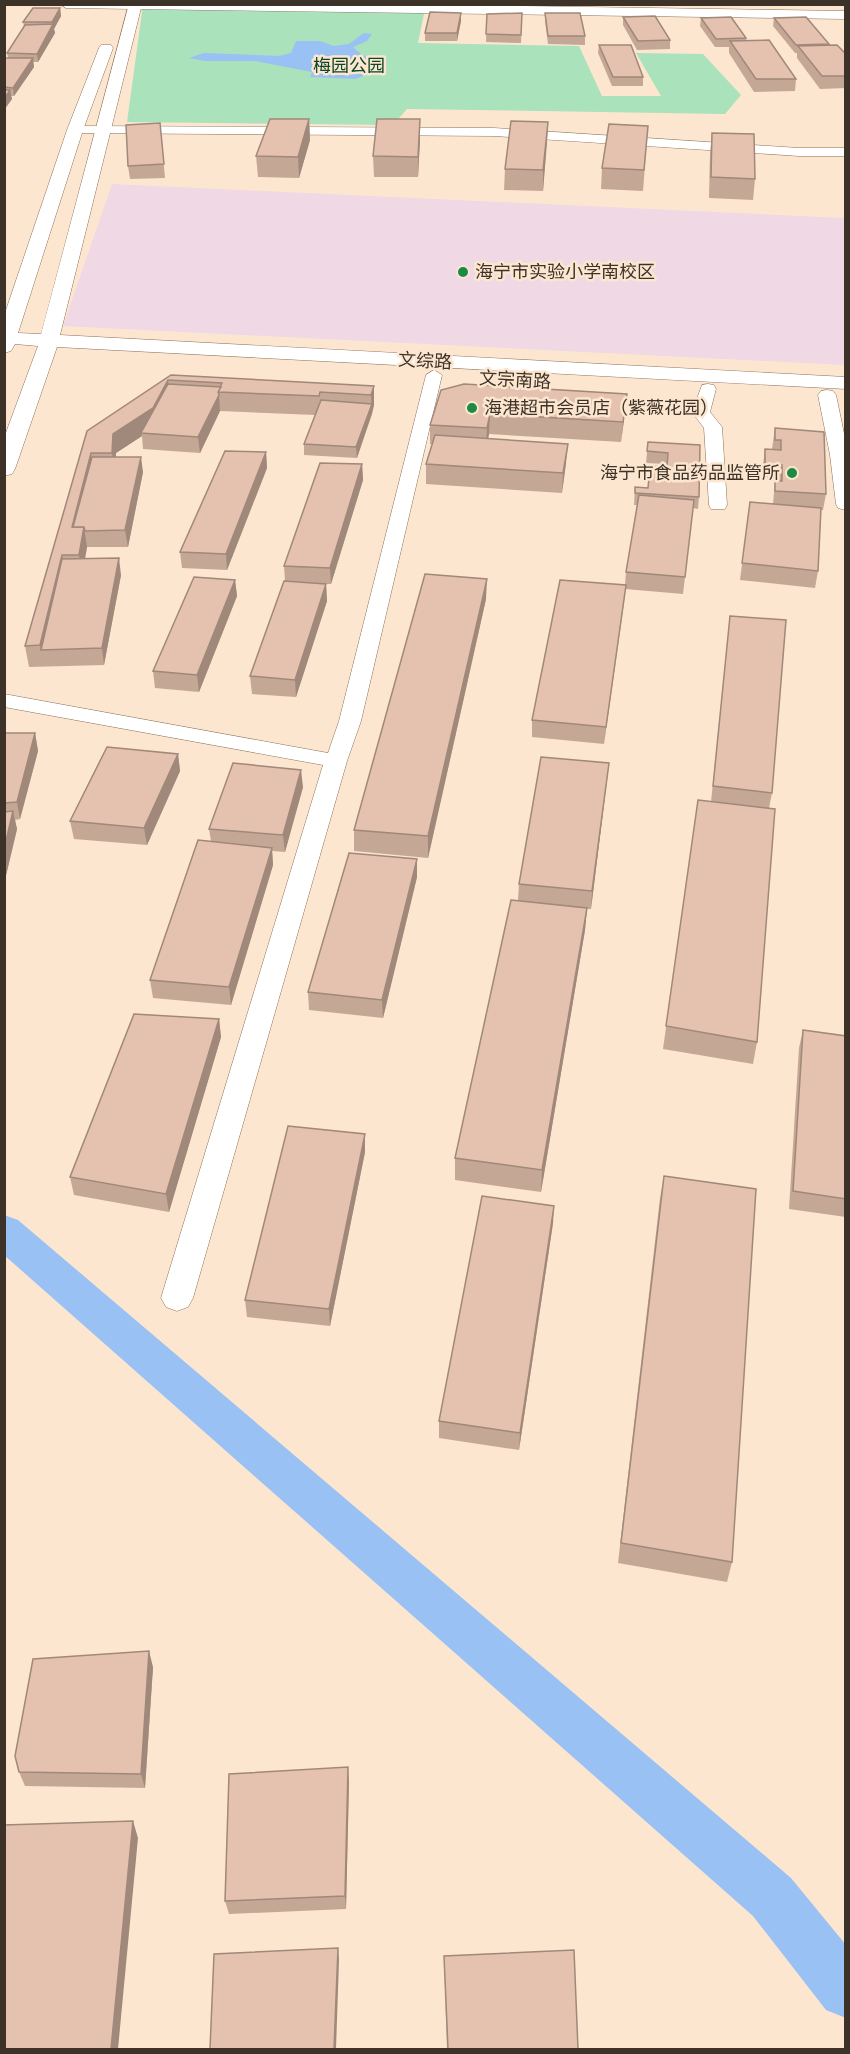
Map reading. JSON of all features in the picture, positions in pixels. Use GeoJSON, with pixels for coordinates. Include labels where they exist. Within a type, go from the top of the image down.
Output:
{"type":"FeatureCollection","features":[{"type":"Feature","properties":{"kind":"main road"},"geometry":{"type":"LineString","coordinates":[[66,4],[846,15]]}},
{"type":"Feature","properties":{"kind":"main road"},"geometry":{"type":"LineString","coordinates":[[5,345],[75,130],[122,5]]}},
{"type":"Feature","properties":{"kind":"main road"},"geometry":{"type":"LineString","coordinates":[[4,469],[47,348],[136,5]]}},
{"type":"Feature","properties":{"kind":"main road","name":"文宗南路"},"geometry":{"type":"LineString","coordinates":[[5,345],[434,375],[836,396]]}},
{"type":"Feature","properties":{"kind":"main road","name":"文综路"},"geometry":{"type":"LineString","coordinates":[[47,348],[846,383]]}},
{"type":"Feature","properties":{"kind":"street"},"geometry":{"type":"LineString","coordinates":[[75,130],[494,132],[799,152],[846,152]]}},
{"type":"Feature","properties":{"kind":"street"},"geometry":{"type":"LineString","coordinates":[[177,1298],[336,760],[350,721],[434,375]]}},
{"type":"Feature","properties":{"kind":"street"},"geometry":{"type":"LineString","coordinates":[[708,389],[701,412],[713,427],[718,505]]}},
{"type":"Feature","properties":{"kind":"street"},"geometry":{"type":"LineString","coordinates":[[836,396],[838,454],[845,504]]}},
{"type":"Feature","properties":{"kind":"street"},"geometry":{"type":"LineString","coordinates":[[4,700],[336,760]]}},
{"type":"Feature","properties":{"kind":"shaded area","name":"海宁市实验小学南校区"},"geometry":{"type":"Polygon","coordinates":[[[112,184],[845,218],[845,365],[63,326],[112,184]]]}},
{"type":"Feature","properties":{"kind":"green space","name":"梅园公园"},"geometry":{"type":"Polygon","coordinates":[[[143,5],[425,9],[418,43],[579,46],[602,96],[661,96],[636,53],[703,54],[741,95],[725,114],[407,109],[393,125],[127,122],[143,5]]]}},
{"type":"Feature","properties":{"kind":"water"},"geometry":{"type":"Polygon","coordinates":[[[364,33],[372,34],[367,41],[353,47],[362,55],[377,61],[372,73],[355,79],[310,77],[312,72],[255,61],[205,61],[189,58],[204,53],[279,56],[291,53],[296,41],[320,41],[334,46],[349,44],[364,33]]]}},
{"type":"Feature","properties":{"kind":"building"},"geometry":{"type":"Polygon","coordinates":[[[33,8],[60,8],[52,22],[23,22],[33,8]]]}},
{"type":"Feature","properties":{"kind":"building"},"geometry":{"type":"Polygon","coordinates":[[[430,12],[461,13],[457,33],[425,33],[430,12]]]}},
{"type":"Feature","properties":{"kind":"building"},"geometry":{"type":"Polygon","coordinates":[[[522,13],[521,35],[486,34],[487,14],[522,13]]]}},
{"type":"Feature","properties":{"kind":"building"},"geometry":{"type":"Polygon","coordinates":[[[545,13],[580,13],[585,36],[548,36],[545,13]]]}},
{"type":"Feature","properties":{"kind":"building"},"geometry":{"type":"Polygon","coordinates":[[[655,16],[670,40],[638,41],[623,17],[655,16]]]}},
{"type":"Feature","properties":{"kind":"building"},"geometry":{"type":"Polygon","coordinates":[[[731,17],[746,38],[716,39],[701,18],[731,17]]]}},
{"type":"Feature","properties":{"kind":"building"},"geometry":{"type":"Polygon","coordinates":[[[806,17],[829,44],[796,45],[774,18],[806,17]]]}},
{"type":"Feature","properties":{"kind":"building"},"geometry":{"type":"Polygon","coordinates":[[[53,24],[37,54],[7,53],[25,25],[53,24]]]}},
{"type":"Feature","properties":{"kind":"building"},"geometry":{"type":"Polygon","coordinates":[[[769,40],[796,79],[756,79],[730,41],[769,40]]]}},
{"type":"Feature","properties":{"kind":"building"},"geometry":{"type":"Polygon","coordinates":[[[599,45],[631,45],[643,77],[613,77],[599,45]]]}},
{"type":"Feature","properties":{"kind":"building"},"geometry":{"type":"Polygon","coordinates":[[[837,45],[846,54],[846,76],[822,76],[798,46],[837,45]]]}},
{"type":"Feature","properties":{"kind":"building"},"geometry":{"type":"Polygon","coordinates":[[[4,58],[33,58],[13,88],[4,87],[4,58]]]}},
{"type":"Feature","properties":{"kind":"building"},"geometry":{"type":"Polygon","coordinates":[[[4,90],[10,90],[4,99],[4,90]]]}},
{"type":"Feature","properties":{"kind":"building"},"geometry":{"type":"Polygon","coordinates":[[[270,119],[309,119],[298,157],[256,156],[270,119]]]}},
{"type":"Feature","properties":{"kind":"building"},"geometry":{"type":"Polygon","coordinates":[[[377,119],[420,119],[418,157],[373,156],[377,119]]]}},
{"type":"Feature","properties":{"kind":"building"},"geometry":{"type":"Polygon","coordinates":[[[511,121],[548,122],[543,170],[505,169],[511,121]]]}},
{"type":"Feature","properties":{"kind":"building"},"geometry":{"type":"Polygon","coordinates":[[[160,123],[164,164],[128,166],[126,125],[160,123]]]}},
{"type":"Feature","properties":{"kind":"building"},"geometry":{"type":"Polygon","coordinates":[[[609,124],[648,126],[644,170],[602,168],[609,124]]]}},
{"type":"Feature","properties":{"kind":"building"},"geometry":{"type":"Polygon","coordinates":[[[712,133],[754,134],[755,179],[711,177],[712,133]]]}},
{"type":"Feature","properties":{"kind":"building"},"geometry":{"type":"Polygon","coordinates":[[[171,375],[374,386],[371,395],[320,392],[319,396],[218,392],[222,383],[168,380],[153,408],[113,434],[112,453],[91,453],[72,527],[84,527],[79,555],[62,555],[40,645],[25,646],[87,431],[171,375]]]}},
{"type":"Feature","properties":{"kind":"building"},"geometry":{"type":"Polygon","coordinates":[[[168,384],[221,387],[198,437],[141,433],[168,384]]]}},
{"type":"Feature","properties":{"kind":"building"},"geometry":{"type":"Polygon","coordinates":[[[464,384],[627,394],[623,422],[490,414],[487,428],[430,425],[441,390],[464,384]]]}},
{"type":"Feature","properties":{"kind":"building"},"geometry":{"type":"Polygon","coordinates":[[[321,400],[372,404],[356,447],[304,444],[321,400]]]}},
{"type":"Feature","properties":{"kind":"building","name":"海宁市食品药品监管所"},"geometry":{"type":"Polygon","coordinates":[[[775,428],[824,432],[826,494],[775,491],[775,481],[782,481],[782,465],[765,464],[765,449],[781,450],[781,440],[775,440],[775,428]]]}},
{"type":"Feature","properties":{"kind":"building"},"geometry":{"type":"Polygon","coordinates":[[[435,435],[568,444],[563,473],[426,464],[435,435]]]}},
{"type":"Feature","properties":{"kind":"building"},"geometry":{"type":"Polygon","coordinates":[[[648,442],[700,445],[699,497],[635,493],[635,487],[648,488],[650,466],[667,467],[668,453],[647,451],[648,442]]]}},
{"type":"Feature","properties":{"kind":"building"},"geometry":{"type":"Polygon","coordinates":[[[225,451],[266,452],[226,554],[180,552],[225,451]]]}},
{"type":"Feature","properties":{"kind":"building"},"geometry":{"type":"Polygon","coordinates":[[[92,457],[141,457],[125,530],[85,531],[84,527],[73,527],[92,457]]]}},
{"type":"Feature","properties":{"kind":"building"},"geometry":{"type":"Polygon","coordinates":[[[320,463],[362,464],[330,568],[284,566],[320,463]]]}},
{"type":"Feature","properties":{"kind":"building"},"geometry":{"type":"Polygon","coordinates":[[[639,495],[694,500],[685,577],[626,572],[639,495]]]}},
{"type":"Feature","properties":{"kind":"building"},"geometry":{"type":"Polygon","coordinates":[[[750,502],[821,508],[818,571],[742,563],[750,502]]]}},
{"type":"Feature","properties":{"kind":"building"},"geometry":{"type":"Polygon","coordinates":[[[119,558],[102,648],[41,650],[62,559],[119,558]]]}},
{"type":"Feature","properties":{"kind":"building"},"geometry":{"type":"Polygon","coordinates":[[[425,574],[487,579],[428,836],[354,830],[425,574]]]}},
{"type":"Feature","properties":{"kind":"building"},"geometry":{"type":"Polygon","coordinates":[[[194,577],[235,580],[197,675],[153,671],[194,577]]]}},
{"type":"Feature","properties":{"kind":"building"},"geometry":{"type":"Polygon","coordinates":[[[560,580],[626,585],[606,727],[532,720],[560,580]]]}},
{"type":"Feature","properties":{"kind":"building"},"geometry":{"type":"Polygon","coordinates":[[[284,581],[326,584],[295,680],[250,676],[284,581]]]}},
{"type":"Feature","properties":{"kind":"building"},"geometry":{"type":"Polygon","coordinates":[[[730,616],[786,620],[772,793],[713,786],[730,616]]]}},
{"type":"Feature","properties":{"kind":"building"},"geometry":{"type":"Polygon","coordinates":[[[4,733],[35,733],[17,802],[4,803],[4,733]]]}},
{"type":"Feature","properties":{"kind":"building"},"geometry":{"type":"Polygon","coordinates":[[[107,747],[178,754],[144,828],[70,821],[107,747]]]}},
{"type":"Feature","properties":{"kind":"building"},"geometry":{"type":"Polygon","coordinates":[[[541,757],[609,763],[592,891],[519,884],[541,757]]]}},
{"type":"Feature","properties":{"kind":"building"},"geometry":{"type":"Polygon","coordinates":[[[233,763],[301,770],[283,835],[209,829],[233,763]]]}},
{"type":"Feature","properties":{"kind":"building"},"geometry":{"type":"Polygon","coordinates":[[[698,800],[775,809],[757,1042],[666,1026],[698,800]]]}},
{"type":"Feature","properties":{"kind":"building"},"geometry":{"type":"Polygon","coordinates":[[[13,811],[4,849],[4,812],[13,811]]]}},
{"type":"Feature","properties":{"kind":"building"},"geometry":{"type":"Polygon","coordinates":[[[198,840],[272,848],[229,987],[150,980],[198,840]]]}},
{"type":"Feature","properties":{"kind":"building"},"geometry":{"type":"Polygon","coordinates":[[[349,853],[417,859],[382,1000],[308,992],[349,853]]]}},
{"type":"Feature","properties":{"kind":"building"},"geometry":{"type":"Polygon","coordinates":[[[511,900],[587,908],[542,1170],[455,1158],[511,900]]]}},
{"type":"Feature","properties":{"kind":"building"},"geometry":{"type":"Polygon","coordinates":[[[134,1014],[219,1019],[166,1194],[70,1177],[134,1014]]]}},
{"type":"Feature","properties":{"kind":"building"},"geometry":{"type":"Polygon","coordinates":[[[803,1030],[846,1036],[846,1199],[793,1191],[803,1030]]]}},
{"type":"Feature","properties":{"kind":"building"},"geometry":{"type":"Polygon","coordinates":[[[288,1126],[365,1134],[329,1309],[245,1300],[288,1126]]]}},
{"type":"Feature","properties":{"kind":"building"},"geometry":{"type":"Polygon","coordinates":[[[664,1176],[756,1189],[732,1562],[621,1543],[664,1176]]]}},
{"type":"Feature","properties":{"kind":"building"},"geometry":{"type":"Polygon","coordinates":[[[482,1196],[554,1206],[520,1433],[439,1421],[482,1196]]]}},
{"type":"Feature","properties":{"kind":"building"},"geometry":{"type":"Polygon","coordinates":[[[149,1651],[141,1774],[19,1772],[15,1756],[33,1659],[149,1651]]]}},
{"type":"Feature","properties":{"kind":"building"},"geometry":{"type":"Polygon","coordinates":[[[348,1767],[345,1896],[225,1901],[229,1774],[348,1767]]]}},
{"type":"Feature","properties":{"kind":"building"},"geometry":{"type":"Polygon","coordinates":[[[133,1821],[111,2049],[4,2049],[4,1825],[133,1821]]]}},
{"type":"Feature","properties":{"kind":"building"},"geometry":{"type":"Polygon","coordinates":[[[338,1948],[334,2049],[210,2049],[214,1954],[338,1948]]]}},
{"type":"Feature","properties":{"kind":"building"},"geometry":{"type":"Polygon","coordinates":[[[574,1950],[578,2049],[448,2049],[444,1956],[574,1950]]]}},
{"type":"Feature","properties":{"kind":"waterway"},"geometry":{"type":"LineString","coordinates":[[4,1231],[772,1897],[846,1990]]}},
{"type":"Feature","properties":{"kind":"place","name":"海宁市实验小学南校区"},"geometry":{"type":"Point","coordinates":[463,272]}},
{"type":"Feature","properties":{"kind":"place","name":"海港超市会员店（紫薇花园）"},"geometry":{"type":"Point","coordinates":[472,408]}},
{"type":"Feature","properties":{"kind":"place","name":"海宁市食品药品监管所"},"geometry":{"type":"Point","coordinates":[792,473]}}]}
